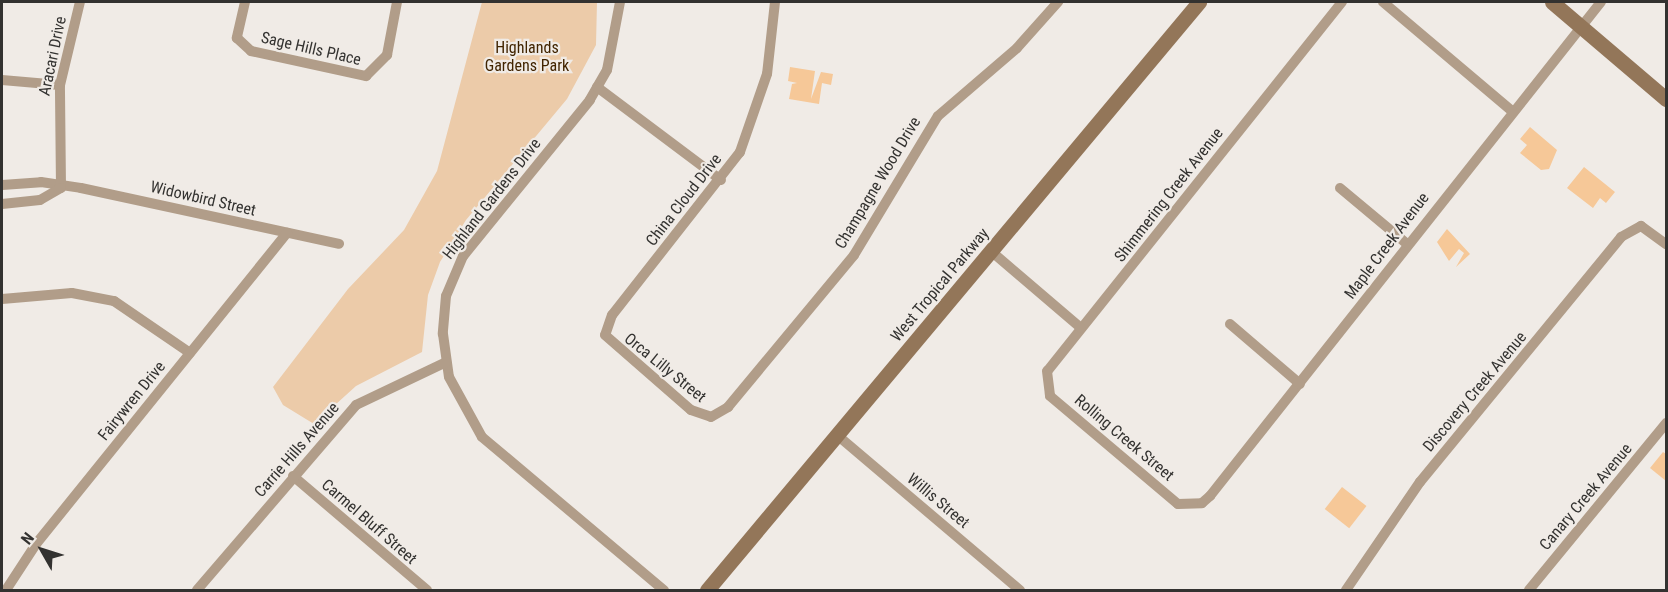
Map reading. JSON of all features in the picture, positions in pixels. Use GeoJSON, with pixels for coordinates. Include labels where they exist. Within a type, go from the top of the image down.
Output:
{"type":"FeatureCollection","features":[{"type":"Feature","properties":{"kind":"main road","name":"West Tropical Parkway"},"geometry":{"type":"LineString","coordinates":[[707,591],[1199,2]]}},
{"type":"Feature","properties":{"kind":"main road"},"geometry":{"type":"LineString","coordinates":[[1552,2],[1666,99]]}},
{"type":"Feature","properties":{"kind":"street","name":"Aracari Drive"},"geometry":{"type":"LineString","coordinates":[[61,188],[60,86],[80,2]]}},
{"type":"Feature","properties":{"kind":"street","name":"Sage Hills Place"},"geometry":{"type":"LineString","coordinates":[[245,2],[236,29],[242,44],[265,55],[355,74],[374,72],[387,55],[397,2]]}},
{"type":"Feature","properties":{"kind":"street","name":"Highland Gardens Drive"},"geometry":{"type":"LineString","coordinates":[[620,2],[615,48],[597,87],[463,256],[446,296],[446,362],[482,436],[664,591]]}},
{"type":"Feature","properties":{"kind":"street","name":"China Cloud Drive"},"geometry":{"type":"LineString","coordinates":[[605,335],[612,315],[721,180],[740,152],[760,101],[775,2]]}},
{"type":"Feature","properties":{"kind":"street","name":"Champagne Wood Drive"},"geometry":{"type":"LineString","coordinates":[[711,417],[728,407],[854,255],[938,116],[1017,48],[1058,2]]}},
{"type":"Feature","properties":{"kind":"street","name":"Shimmering Creek Avenue"},"geometry":{"type":"LineString","coordinates":[[1044,380],[1051,363],[1342,2]]}},
{"type":"Feature","properties":{"kind":"street"},"geometry":{"type":"LineString","coordinates":[[1383,2],[1512,111]]}},
{"type":"Feature","properties":{"kind":"street","name":"Maple Creek Avenue"},"geometry":{"type":"LineString","coordinates":[[1194,505],[1210,496],[1300,384],[1406,243],[1601,2]]}},
{"type":"Feature","properties":{"kind":"street"},"geometry":{"type":"LineString","coordinates":[[2,80],[60,86]]}},
{"type":"Feature","properties":{"kind":"street"},"geometry":{"type":"LineString","coordinates":[[597,87],[721,180]]}},
{"type":"Feature","properties":{"kind":"street","name":"Widowbird Street"},"geometry":{"type":"LineString","coordinates":[[2,185],[41,182],[61,188],[81,188],[339,244]]}},
{"type":"Feature","properties":{"kind":"street","name":"Widowbird Street"},"geometry":{"type":"LineString","coordinates":[[2,204],[40,200],[61,188]]}},
{"type":"Feature","properties":{"kind":"street"},"geometry":{"type":"LineString","coordinates":[[1340,188],[1406,243]]}},
{"type":"Feature","properties":{"kind":"street","name":"Discovery Creek Avenue"},"geometry":{"type":"LineString","coordinates":[[1346,591],[1426,475],[1621,237],[1641,226],[1666,244]]}},
{"type":"Feature","properties":{"kind":"street","name":"Fairywren Drive"},"geometry":{"type":"LineString","coordinates":[[6,591],[36,544],[287,233]]}},
{"type":"Feature","properties":{"kind":"street"},"geometry":{"type":"LineString","coordinates":[[992,252],[1081,328]]}},
{"type":"Feature","properties":{"kind":"street"},"geometry":{"type":"LineString","coordinates":[[2,299],[72,293],[114,301],[190,354]]}},
{"type":"Feature","properties":{"kind":"street"},"geometry":{"type":"LineString","coordinates":[[1230,324],[1300,384]]}},
{"type":"Feature","properties":{"kind":"street","name":"Orca Lilly Street"},"geometry":{"type":"LineString","coordinates":[[605,335],[691,410],[711,417]]}},
{"type":"Feature","properties":{"kind":"street","name":"Carrie Hills Avenue"},"geometry":{"type":"LineString","coordinates":[[196,591],[356,405],[446,362]]}},
{"type":"Feature","properties":{"kind":"street","name":"Rolling Creek Street"},"geometry":{"type":"LineString","coordinates":[[1044,380],[1056,402],[1170,497],[1194,505]]}},
{"type":"Feature","properties":{"kind":"street","name":"Canary Creek Avenue"},"geometry":{"type":"LineString","coordinates":[[1528,591],[1666,423]]}},
{"type":"Feature","properties":{"kind":"street","name":"Willis Street"},"geometry":{"type":"LineString","coordinates":[[837,435],[1020,591]]}},
{"type":"Feature","properties":{"kind":"street","name":"Carmel Bluff Street"},"geometry":{"type":"LineString","coordinates":[[293,476],[427,591]]}},
{"type":"Feature","properties":{"kind":"green space","name":"Highlands Gardens Park"},"geometry":{"type":"Polygon","coordinates":[[[482,2],[597,2],[596,45],[567,99],[466,220],[440,262],[428,295],[422,352],[356,386],[314,424],[283,405],[273,387],[348,289],[404,230],[437,171],[482,2]]]}},
{"type":"Feature","properties":{"kind":"building"},"geometry":{"type":"Polygon","coordinates":[[[790,67],[815,71],[811,99],[821,72],[833,74],[831,85],[822,83],[819,104],[789,99],[792,84],[797,83],[788,81],[790,67]]]}},
{"type":"Feature","properties":{"kind":"building"},"geometry":{"type":"Polygon","coordinates":[[[1530,127],[1557,150],[1549,169],[1541,170],[1520,153],[1527,145],[1520,139],[1530,127]]]}},
{"type":"Feature","properties":{"kind":"building"},"geometry":{"type":"Polygon","coordinates":[[[1584,167],[1615,192],[1606,203],[1600,198],[1593,208],[1567,188],[1584,167]]]}},
{"type":"Feature","properties":{"kind":"building"},"geometry":{"type":"Polygon","coordinates":[[[1447,229],[1470,254],[1456,267],[1464,253],[1459,249],[1449,261],[1437,242],[1447,229]]]}},
{"type":"Feature","properties":{"kind":"building"},"geometry":{"type":"Polygon","coordinates":[[[1663,452],[1666,454],[1666,481],[1650,468],[1663,452]]]}},
{"type":"Feature","properties":{"kind":"building"},"geometry":{"type":"Polygon","coordinates":[[[1342,487],[1366,506],[1349,528],[1325,509],[1342,487]]]}}]}
